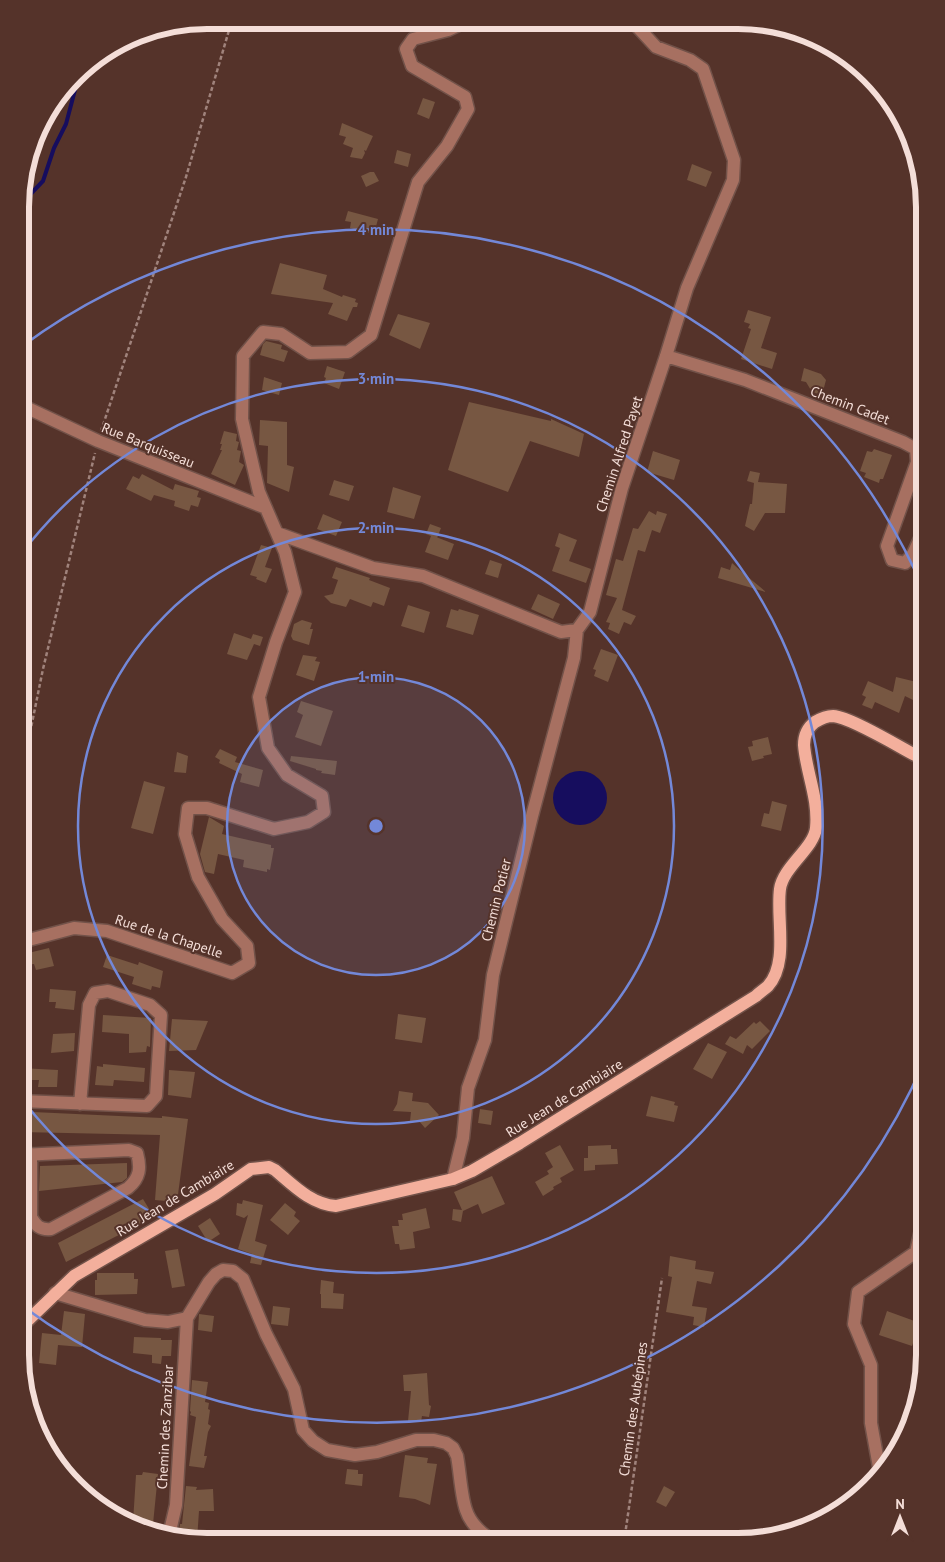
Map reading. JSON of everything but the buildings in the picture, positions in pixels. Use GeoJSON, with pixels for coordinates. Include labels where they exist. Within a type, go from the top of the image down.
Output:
{"type":"FeatureCollection","features":[{"type":"Feature","properties":{"kind":"main road","name":"Rue Jean de Cambiaire"},"geometry":{"type":"LineString","coordinates":[[29,1319],[74,1276],[216,1194],[251,1169],[269,1168],[275,1170],[312,1200],[325,1206],[336,1206],[452,1179],[472,1171],[520,1143],[756,996],[769,985],[779,964],[780,888],[785,874],[808,845],[816,829],[816,806],[804,746],[805,734],[820,719],[832,716],[845,718],[916,755]]}},
{"type":"Feature","properties":{"kind":"street","name":"Rue de la Chapelle"},"geometry":{"type":"LineString","coordinates":[[29,940],[74,928],[107,931],[232,973],[249,963],[247,946],[222,919],[198,878],[185,834],[188,808],[207,808],[274,829],[308,822],[324,812],[322,796],[287,775],[268,748],[259,697],[276,642],[295,592],[285,552],[258,492],[242,419],[243,356],[263,332],[281,334],[310,353],[348,352],[371,336],[418,182],[448,146],[468,109],[465,97],[412,66],[406,49],[413,39],[450,29]]}},
{"type":"Feature","properties":{"kind":"street","name":"Chemin Alfred Payet"},"geometry":{"type":"LineString","coordinates":[[577,630],[590,612],[622,488],[666,356],[686,288],[733,180],[734,160],[703,69],[690,60],[656,47],[639,29]]}},
{"type":"Feature","properties":{"kind":"street","name":"Chemin Cadet"},"geometry":{"type":"LineString","coordinates":[[666,356],[745,380],[903,442],[916,449]]}},
{"type":"Feature","properties":{"kind":"street","name":"Rue Barquisseau"},"geometry":{"type":"LineString","coordinates":[[29,409],[98,441],[266,508]]}},
{"type":"Feature","properties":{"kind":"street","name":"Chemin Cadet"},"geometry":{"type":"LineString","coordinates":[[916,465],[887,546],[892,560],[905,563],[916,548]]}},
{"type":"Feature","properties":{"kind":"street"},"geometry":{"type":"LineString","coordinates":[[277,533],[372,568],[423,576],[561,632],[577,630]]}},
{"type":"Feature","properties":{"kind":"street","name":"Chemin Potier"},"geometry":{"type":"LineString","coordinates":[[452,1179],[463,1138],[468,1088],[485,1040],[493,975],[532,816],[574,658],[577,630]]}},
{"type":"Feature","properties":{"kind":"street"},"geometry":{"type":"LineString","coordinates":[[29,1101],[80,1104],[147,1106],[156,1096],[161,1015],[150,1004],[108,991],[95,993],[90,1005],[80,1104]]}},
{"type":"Feature","properties":{"kind":"street"},"geometry":{"type":"LineString","coordinates":[[29,1155],[129,1150],[137,1153],[139,1172],[136,1182],[128,1188],[51,1229],[43,1229],[35,1225],[30,1217],[29,1205]]}},
{"type":"Feature","properties":{"kind":"street"},"geometry":{"type":"LineString","coordinates":[[879,1465],[871,1423],[871,1365],[854,1324],[858,1292],[916,1252]]}},
{"type":"Feature","properties":{"kind":"street"},"geometry":{"type":"LineString","coordinates":[[55,1293],[144,1320],[168,1322],[187,1318],[216,1274],[223,1270],[233,1271],[243,1279],[266,1334],[294,1389],[303,1430],[308,1436],[327,1450],[355,1455],[377,1452],[416,1440],[434,1440],[446,1443],[454,1448],[457,1456],[466,1511],[473,1523],[483,1533]]}},
{"type":"Feature","properties":{"kind":"street","name":"Chemin des Zanzibar"},"geometry":{"type":"LineString","coordinates":[[170,1530],[176,1505],[187,1318]]}},
{"type":"Feature","properties":{"kind":"path"},"geometry":{"type":"LineString","coordinates":[[29,738],[43,669],[98,441],[186,177],[229,29]]}},
{"type":"Feature","properties":{"kind":"path","name":"Chemin des Aubépines"},"geometry":{"type":"LineString","coordinates":[[625,1533],[662,1278]]}},
{"type":"Feature","properties":{"kind":"shaded area"},"geometry":{"type":"Polygon","coordinates":[[[580,771],[590,773],[599,779],[605,788],[607,798],[605,808],[599,817],[590,823],[580,825],[570,823],[561,817],[555,808],[553,798],[555,788],[561,779],[570,773],[580,771]]]}},
{"type":"Feature","properties":{"kind":"waterway"},"geometry":{"type":"LineString","coordinates":[[29,196],[43,181],[54,148],[66,124],[75,87]]}}]}
